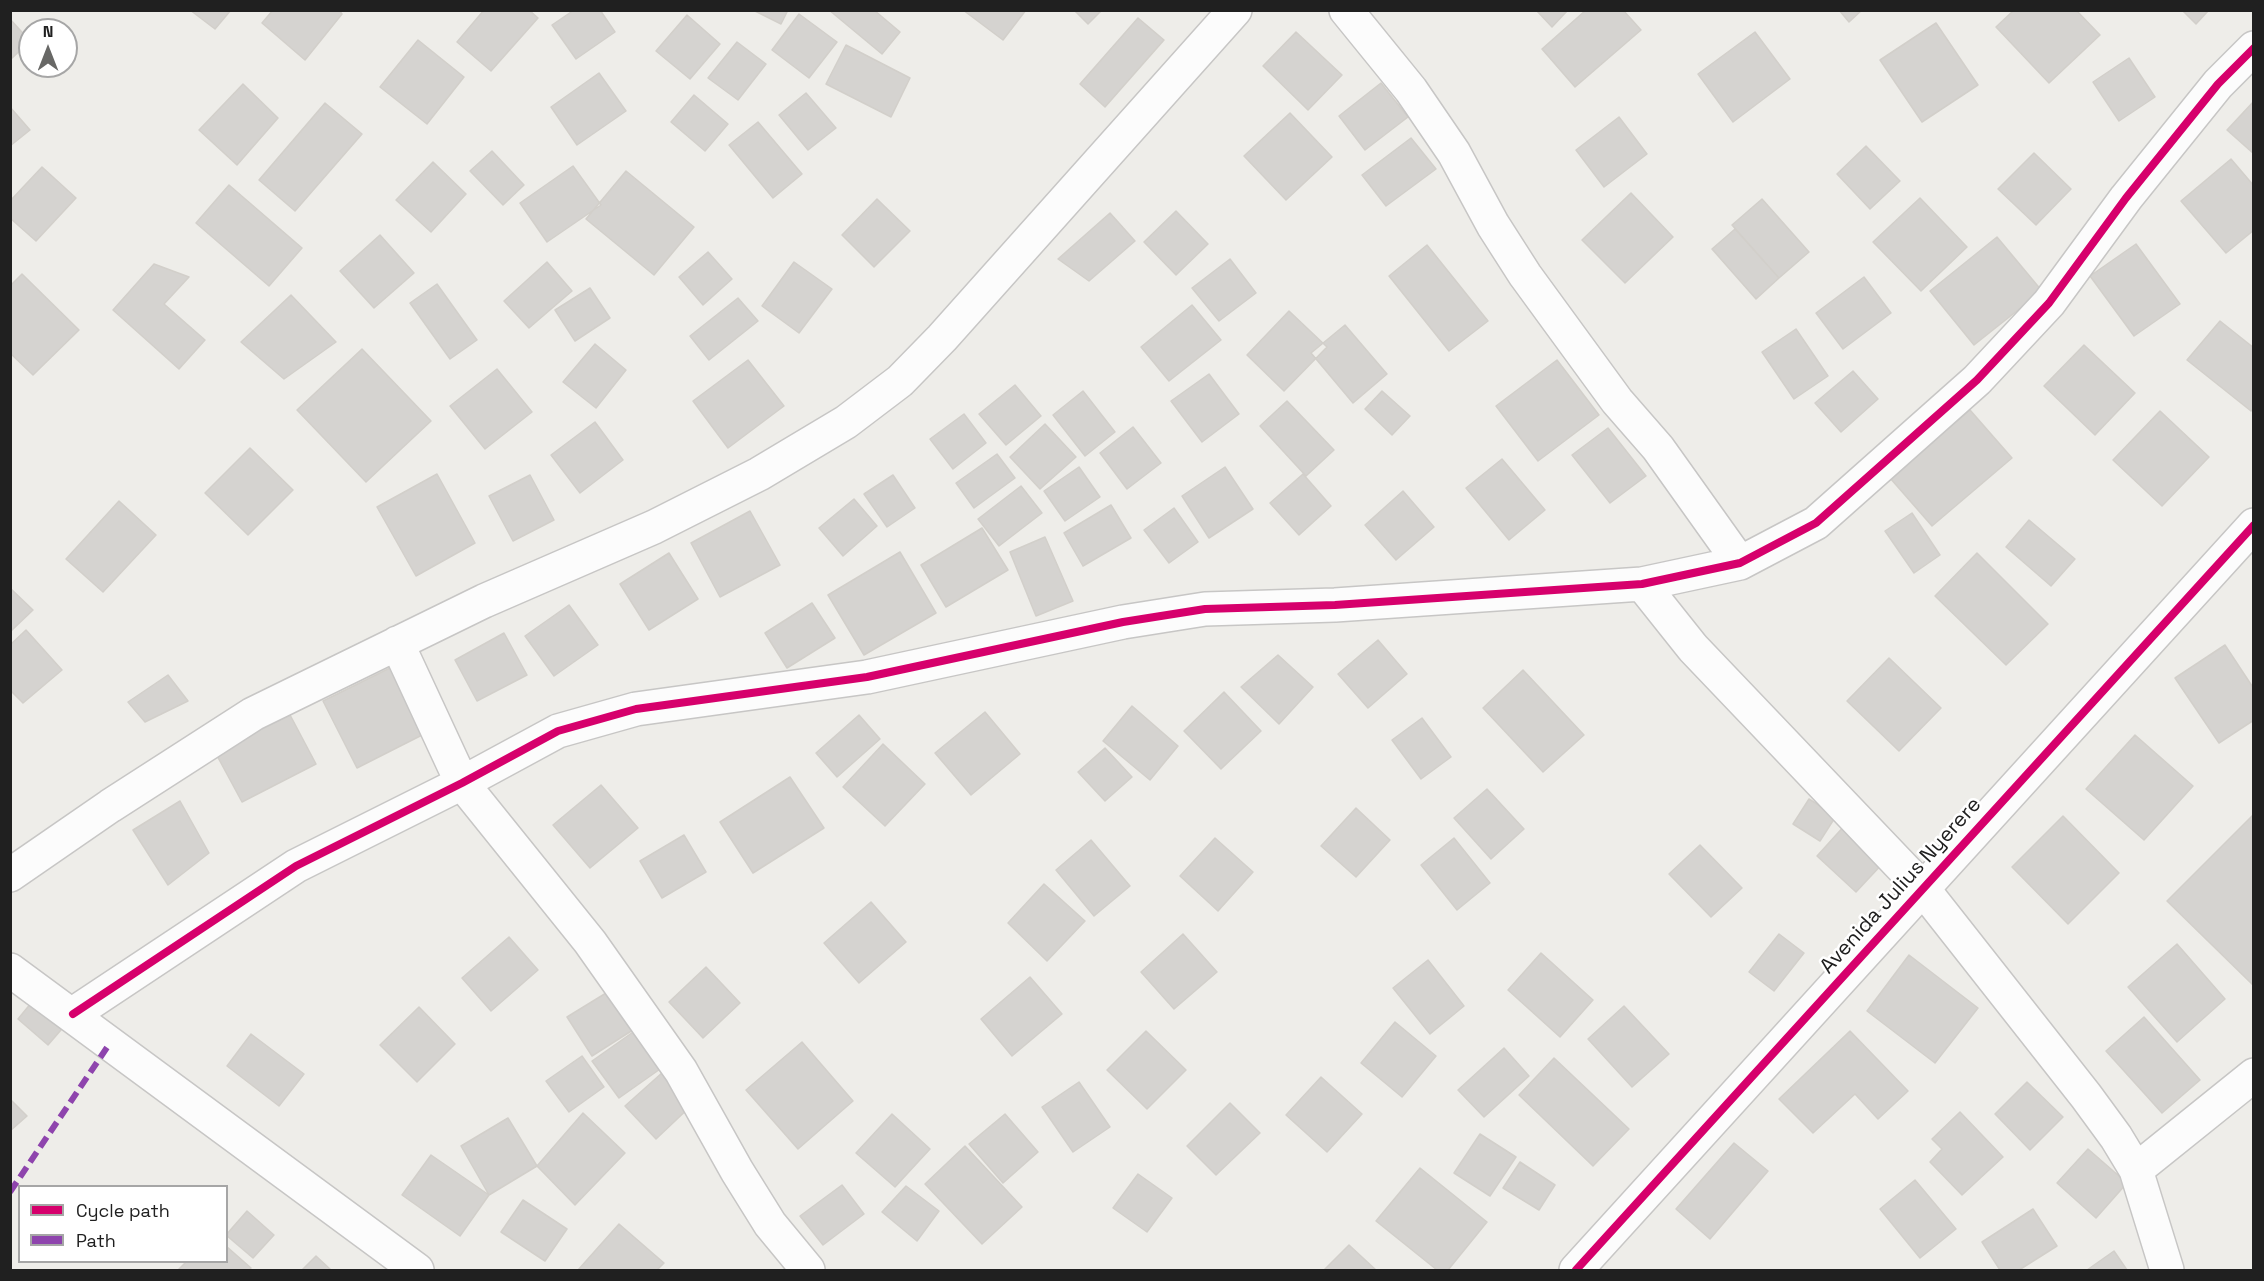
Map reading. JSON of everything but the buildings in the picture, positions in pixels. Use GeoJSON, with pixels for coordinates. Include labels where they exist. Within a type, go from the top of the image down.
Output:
{"type":"FeatureCollection","features":[{"type":"Feature","properties":{"kind":"street"},"geometry":{"type":"LineString","coordinates":[[10,875],[253,714],[484,601],[654,527],[759,474],[846,422],[891,388],[942,338],[1235,10]]}},
{"type":"Feature","properties":{"kind":"street"},"geometry":{"type":"LineString","coordinates":[[1346,10],[1418,99],[1454,153],[1493,225],[1525,275],[1617,401],[1658,448],[1740,563]]}},
{"type":"Feature","properties":{"kind":"street"},"geometry":{"type":"LineString","coordinates":[[73,1014],[296,866],[462,783],[558,731],[636,709],[867,677],[1122,622],[1205,609],[1335,605],[1642,584],[1740,563],[1816,523],[1977,380],[2049,303],[2126,198],[2218,84],[2253,48]]}},
{"type":"Feature","properties":{"kind":"street","name":"Avenida Julius Nyerere"},"geometry":{"type":"LineString","coordinates":[[1576,1270],[2253,525]]}},
{"type":"Feature","properties":{"kind":"street"},"geometry":{"type":"LineString","coordinates":[[1642,584],[1693,648],[1923,889],[2086,1096],[2116,1137],[2136,1170],[2167,1270]]}},
{"type":"Feature","properties":{"kind":"street"},"geometry":{"type":"LineString","coordinates":[[397,643],[462,783],[590,942],[681,1071],[737,1171],[770,1224],[808,1270]]}},
{"type":"Feature","properties":{"kind":"street"},"geometry":{"type":"LineString","coordinates":[[10,970],[73,1014],[403,1267]]}},
{"type":"Feature","properties":{"kind":"street"},"geometry":{"type":"LineString","coordinates":[[2136,1170],[2253,1076]]}},
{"type":"Feature","properties":{"kind":"marked path"},"geometry":{"type":"LineString","coordinates":[[10,1192],[110,1043]]}},
{"type":"Feature","properties":{"kind":"cycle path"},"geometry":{"type":"LineString","coordinates":[[73,1014],[296,866],[462,783],[558,731],[636,709],[867,677],[1123,622],[1205,609],[1335,605],[1642,584],[1740,563],[1816,523],[1977,380],[2049,303],[2126,198],[2218,84],[2254,48]]}},
{"type":"Feature","properties":{"kind":"cycle path"},"geometry":{"type":"LineString","coordinates":[[1576,1270],[2254,525]]}}]}
